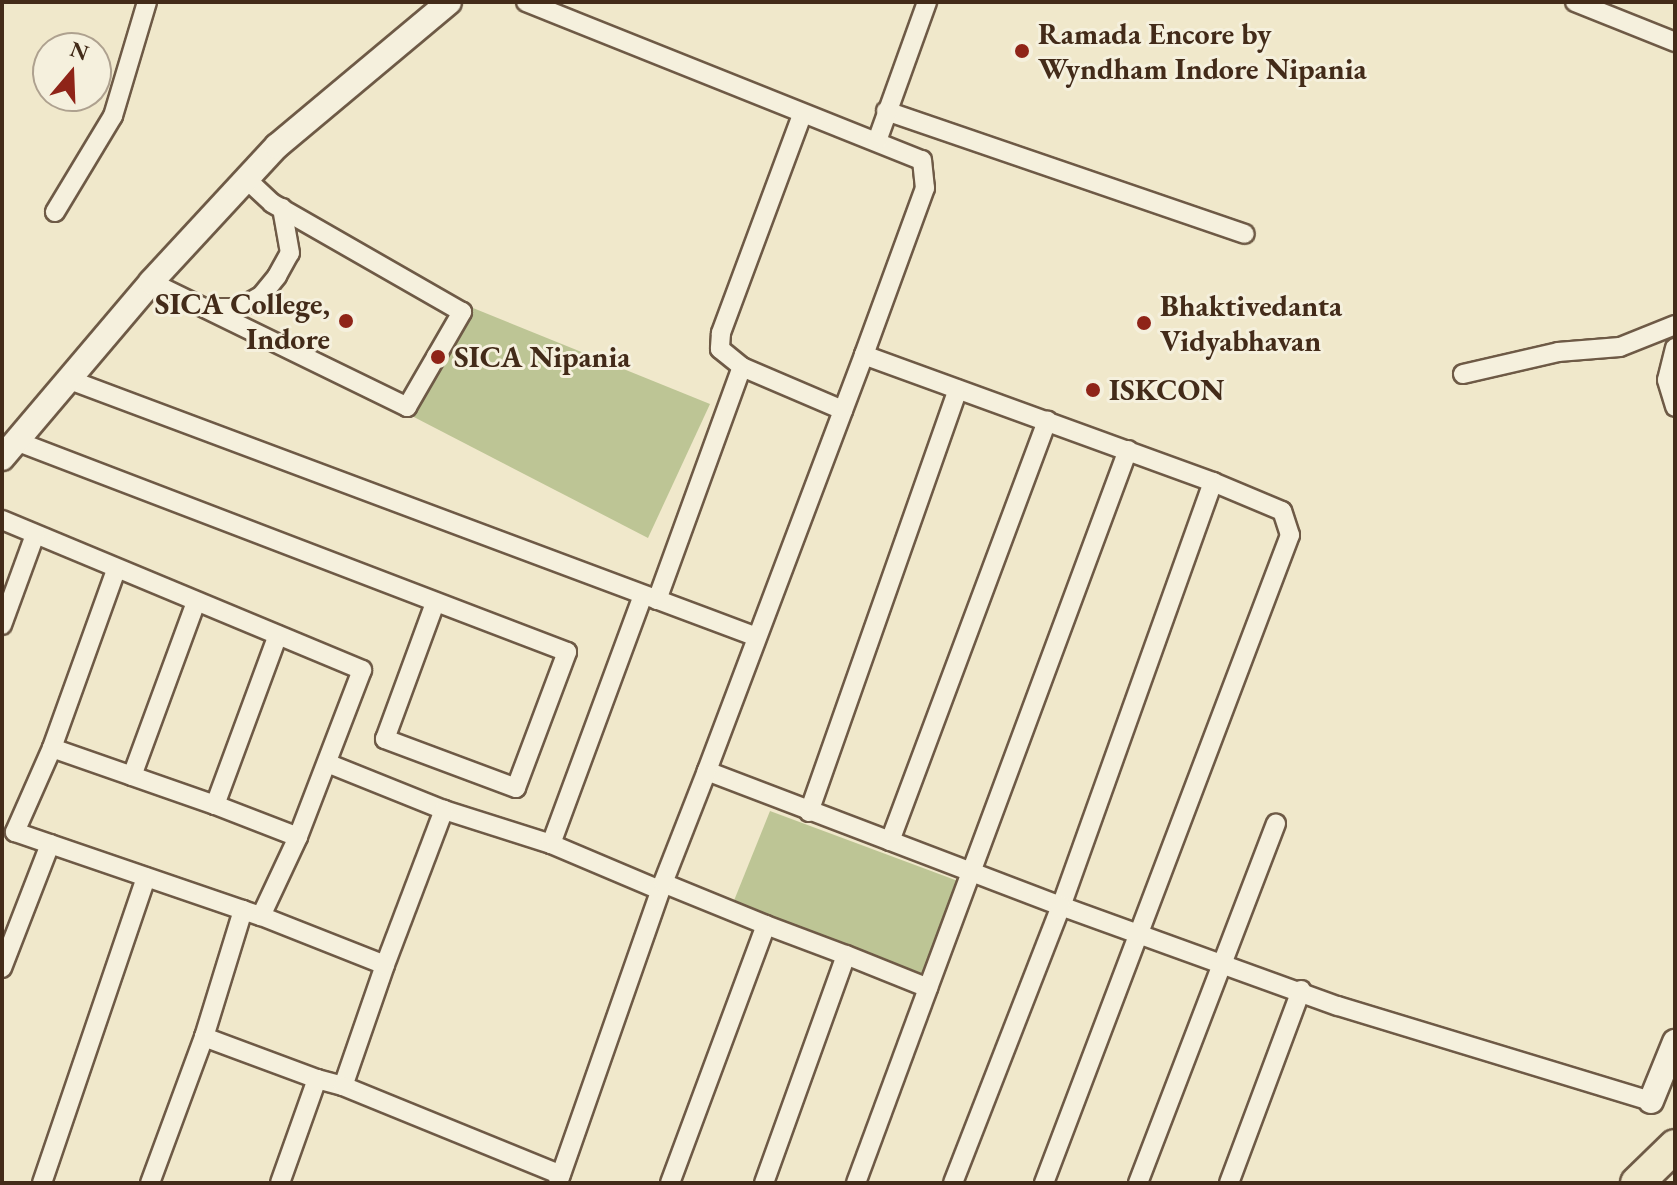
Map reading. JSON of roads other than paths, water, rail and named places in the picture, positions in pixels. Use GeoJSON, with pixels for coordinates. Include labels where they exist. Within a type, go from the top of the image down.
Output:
{"type":"FeatureCollection","features":[{"type":"Feature","properties":{"kind":"highway"},"geometry":{"type":"LineString","coordinates":[[1637,1183],[1675,1147]]}},
{"type":"Feature","properties":{"kind":"highway"},"geometry":{"type":"LineString","coordinates":[[1660,1183],[1675,1147]]}},
{"type":"Feature","properties":{"kind":"street"},"geometry":{"type":"LineString","coordinates":[[55,212],[113,116],[147,2]]}},
{"type":"Feature","properties":{"kind":"street"},"geometry":{"type":"LineString","coordinates":[[435,603],[385,739],[516,788],[567,652],[435,603],[9,450],[151,282],[246,179],[359,72],[449,2]]}},
{"type":"Feature","properties":{"kind":"street"},"geometry":{"type":"LineString","coordinates":[[204,1037],[343,1086],[559,1179],[662,886],[864,355],[926,171],[922,160],[802,115],[526,2]]}},
{"type":"Feature","properties":{"kind":"street"},"geometry":{"type":"LineString","coordinates":[[877,141],[927,2]]}},
{"type":"Feature","properties":{"kind":"street"},"geometry":{"type":"LineString","coordinates":[[1575,2],[1675,42]]}},
{"type":"Feature","properties":{"kind":"street"},"geometry":{"type":"LineString","coordinates":[[886,111],[1245,234]]}},
{"type":"Feature","properties":{"kind":"street"},"geometry":{"type":"LineString","coordinates":[[802,115],[721,333],[723,354],[742,367],[843,410]]}},
{"type":"Feature","properties":{"kind":"street"},"geometry":{"type":"LineString","coordinates":[[151,282],[407,407],[462,312],[282,208],[246,179]]}},
{"type":"Feature","properties":{"kind":"street"},"geometry":{"type":"LineString","coordinates":[[201,308],[239,308],[261,296],[290,253],[282,208]]}},
{"type":"Feature","properties":{"kind":"street"},"geometry":{"type":"LineString","coordinates":[[1463,374],[1558,352],[1620,347],[1675,325]]}},
{"type":"Feature","properties":{"kind":"street"},"geometry":{"type":"LineString","coordinates":[[1675,348],[1667,380],[1675,407]]}},
{"type":"Feature","properties":{"kind":"street"},"geometry":{"type":"LineString","coordinates":[[864,355],[1128,450],[1282,511],[1290,535],[1044,1183]]}},
{"type":"Feature","properties":{"kind":"street"},"geometry":{"type":"LineString","coordinates":[[551,844],[742,367]]}},
{"type":"Feature","properties":{"kind":"street"},"geometry":{"type":"LineString","coordinates":[[70,380],[757,637]]}},
{"type":"Feature","properties":{"kind":"street"},"geometry":{"type":"LineString","coordinates":[[809,812],[958,390]]}},
{"type":"Feature","properties":{"kind":"street"},"geometry":{"type":"LineString","coordinates":[[890,841],[1047,420]]}},
{"type":"Feature","properties":{"kind":"street"},"geometry":{"type":"LineString","coordinates":[[856,1183],[968,873],[1128,450]]}},
{"type":"Feature","properties":{"kind":"street"},"geometry":{"type":"LineString","coordinates":[[953,1183],[1061,906],[1213,482]]}},
{"type":"Feature","properties":{"kind":"street"},"geometry":{"type":"LineString","coordinates":[[2,520],[362,670],[298,837],[261,916]]}},
{"type":"Feature","properties":{"kind":"street"},"geometry":{"type":"LineString","coordinates":[[2,625],[35,535]]}},
{"type":"Feature","properties":{"kind":"street"},"geometry":{"type":"LineString","coordinates":[[116,570],[52,748],[9,829],[261,916],[385,965]]}},
{"type":"Feature","properties":{"kind":"street"},"geometry":{"type":"LineString","coordinates":[[132,776],[196,602]]}},
{"type":"Feature","properties":{"kind":"street"},"geometry":{"type":"LineString","coordinates":[[215,805],[278,635]]}},
{"type":"Feature","properties":{"kind":"street"},"geometry":{"type":"LineString","coordinates":[[52,748],[298,837]]}},
{"type":"Feature","properties":{"kind":"street"},"geometry":{"type":"LineString","coordinates":[[327,763],[444,810],[551,844],[928,988]]}},
{"type":"Feature","properties":{"kind":"street"},"geometry":{"type":"LineString","coordinates":[[707,771],[968,873],[1138,934],[1301,990],[1651,1101],[1675,1042]]}},
{"type":"Feature","properties":{"kind":"street"},"geometry":{"type":"LineString","coordinates":[[343,1086],[444,810]]}},
{"type":"Feature","properties":{"kind":"street"},"geometry":{"type":"LineString","coordinates":[[1138,1183],[1276,824]]}},
{"type":"Feature","properties":{"kind":"street"},"geometry":{"type":"LineString","coordinates":[[2,968],[50,844]]}},
{"type":"Feature","properties":{"kind":"street"},"geometry":{"type":"LineString","coordinates":[[42,1183],[146,877]]}},
{"type":"Feature","properties":{"kind":"street"},"geometry":{"type":"LineString","coordinates":[[150,1183],[204,1037],[243,910]]}},
{"type":"Feature","properties":{"kind":"street"},"geometry":{"type":"LineString","coordinates":[[670,1183],[766,925]]}},
{"type":"Feature","properties":{"kind":"street"},"geometry":{"type":"LineString","coordinates":[[764,1183],[846,955]]}},
{"type":"Feature","properties":{"kind":"street"},"geometry":{"type":"LineString","coordinates":[[1229,1183],[1301,990]]}},
{"type":"Feature","properties":{"kind":"street"},"geometry":{"type":"LineString","coordinates":[[280,1183],[317,1079]]}},
{"type":"Feature","properties":{"kind":"place","name":"Ramada Encore by Wyndham Indore Nipania"},"geometry":{"type":"Point","coordinates":[1022,51]}},
{"type":"Feature","properties":{"kind":"place","name":"SICA College, Indore"},"geometry":{"type":"Point","coordinates":[346,321]}},
{"type":"Feature","properties":{"kind":"place","name":"Bhaktivedanta Vidyabhavan"},"geometry":{"type":"Point","coordinates":[1144,323]}},
{"type":"Feature","properties":{"kind":"place","name":"SICA Nipania"},"geometry":{"type":"Point","coordinates":[438,357]}},
{"type":"Feature","properties":{"kind":"place","name":"ISKCON"},"geometry":{"type":"Point","coordinates":[1093,390]}}]}
